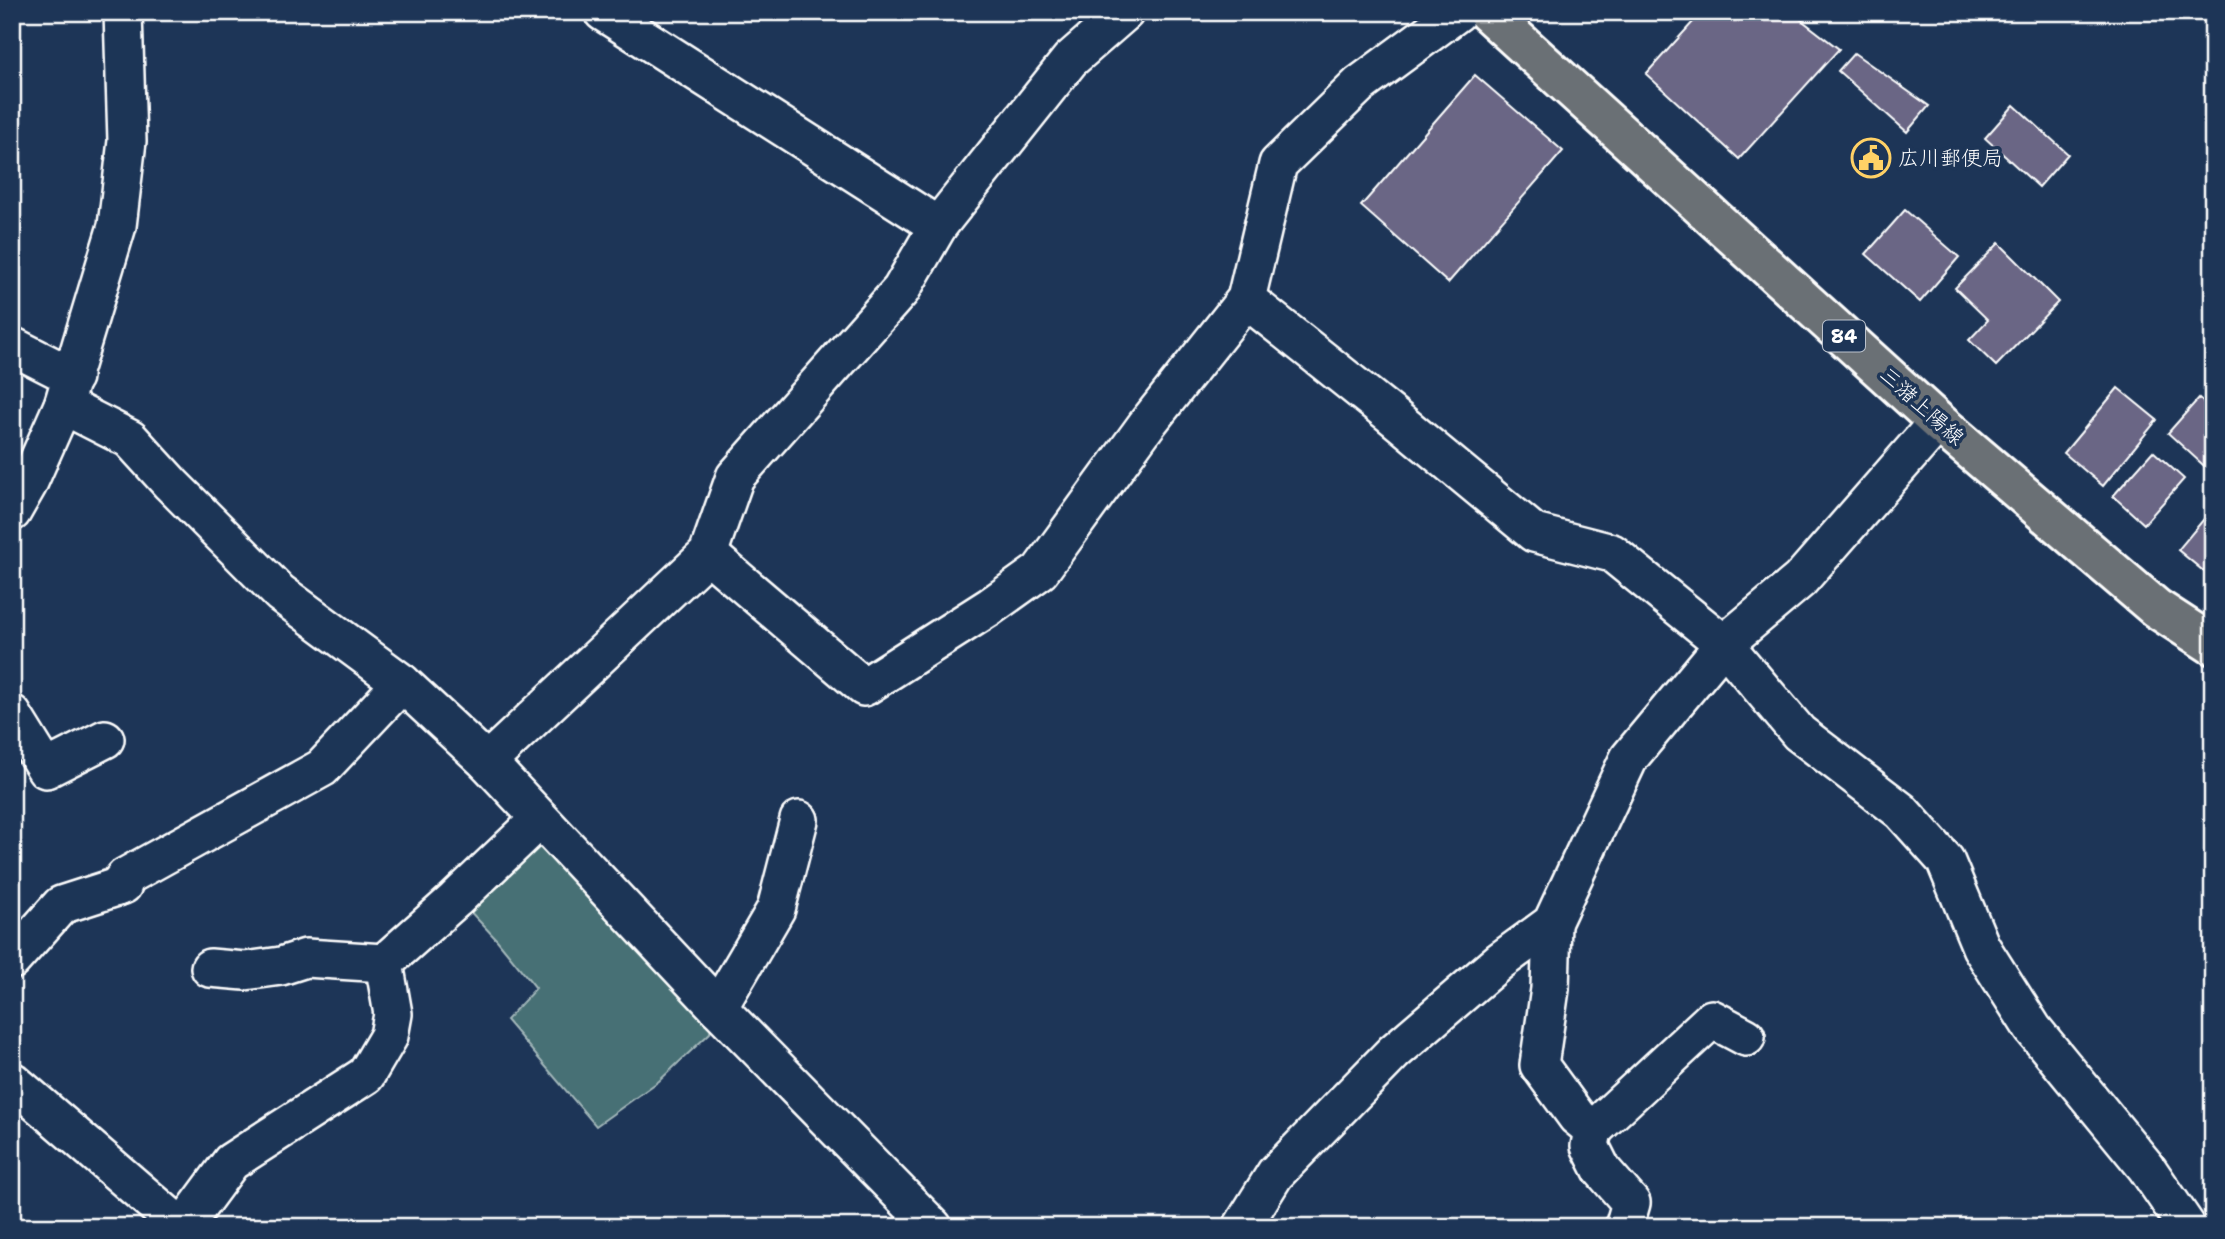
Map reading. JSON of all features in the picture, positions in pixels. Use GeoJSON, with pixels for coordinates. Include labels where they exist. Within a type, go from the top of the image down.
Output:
{"type":"FeatureCollection","features":[{"type":"Feature","properties":{"kind":"main road","name":"三潴上陽線"},"geometry":{"type":"LineString","coordinates":[[1488,12],[1938,422],[2155,608],[2213,645]]}},
{"type":"Feature","properties":{"kind":"street"},"geometry":{"type":"LineString","coordinates":[[12,512],[29,484],[68,391],[117,226],[127,141],[123,12]]}},
{"type":"Feature","properties":{"kind":"street"},"geometry":{"type":"LineString","coordinates":[[603,12],[938,226]]}},
{"type":"Feature","properties":{"kind":"street"},"geometry":{"type":"LineString","coordinates":[[487,762],[708,554],[735,477],[901,290],[938,226],[1070,60],[1125,12]]}},
{"type":"Feature","properties":{"kind":"street"},"geometry":{"type":"LineString","coordinates":[[708,554],[864,687],[990,606],[1040,570],[1147,424],[1247,299],[1278,164],[1359,85],[1458,12]]}},
{"type":"Feature","properties":{"kind":"street"},"geometry":{"type":"LineString","coordinates":[[1247,299],[1534,533],[1612,553],[1724,644],[1799,733],[1901,811],[1945,860],[1982,947],[2033,1029],[2146,1167],[2187,1227]]}},
{"type":"Feature","properties":{"kind":"street"},"geometry":{"type":"LineString","coordinates":[[12,346],[130,439],[280,593],[402,683],[487,762],[718,1008],[933,1227]]}},
{"type":"Feature","properties":{"kind":"street"},"geometry":{"type":"LineString","coordinates":[[1594,1130],[1577,1117],[1539,1065],[1550,989],[1552,923],[1629,758],[1724,644],[1800,580],[1938,422]]}},
{"type":"Feature","properties":{"kind":"street"},"geometry":{"type":"LineString","coordinates":[[12,960],[61,905],[120,886],[125,877],[322,768],[402,683]]}},
{"type":"Feature","properties":{"kind":"street"},"geometry":{"type":"LineString","coordinates":[[12,714],[46,769],[105,739]]}},
{"type":"Feature","properties":{"kind":"street"},"geometry":{"type":"LineString","coordinates":[[211,968],[245,971],[281,966],[306,958],[384,963],[540,819]]}},
{"type":"Feature","properties":{"kind":"street"},"geometry":{"type":"LineString","coordinates":[[718,1008],[776,909],[799,820]]}},
{"type":"Feature","properties":{"kind":"street"},"geometry":{"type":"LineString","coordinates":[[1242,1227],[1275,1174],[1394,1052],[1500,961],[1552,923]]}},
{"type":"Feature","properties":{"kind":"street"},"geometry":{"type":"LineString","coordinates":[[12,1081],[182,1227],[231,1162],[366,1075],[389,1036],[393,1014],[384,963]]}},
{"type":"Feature","properties":{"kind":"street"},"geometry":{"type":"LineString","coordinates":[[1624,1227],[1631,1202],[1602,1170],[1590,1146],[1594,1130],[1712,1019],[1746,1037]]}},
{"type":"Feature","properties":{"kind":"green space"},"geometry":{"type":"Polygon","coordinates":[[[529,843],[547,847],[712,1021],[710,1033],[659,1081],[596,1126],[506,1020],[536,988],[464,905],[529,843]]]}},
{"type":"Feature","properties":{"kind":"building"},"geometry":{"type":"Polygon","coordinates":[[[1702,12],[1791,12],[1839,49],[1739,159],[1646,74],[1702,12]]]}},
{"type":"Feature","properties":{"kind":"building"},"geometry":{"type":"Polygon","coordinates":[[[1854,53],[1929,106],[1907,132],[1838,71],[1854,53]]]}},
{"type":"Feature","properties":{"kind":"building"},"geometry":{"type":"Polygon","coordinates":[[[1475,75],[1563,151],[1448,283],[1361,206],[1475,75]]]}},
{"type":"Feature","properties":{"kind":"building"},"geometry":{"type":"Polygon","coordinates":[[[2014,105],[2068,154],[2039,187],[1985,138],[2014,105]]]}},
{"type":"Feature","properties":{"kind":"building"},"geometry":{"type":"Polygon","coordinates":[[[1905,210],[1959,257],[1920,302],[1866,254],[1905,210]]]}},
{"type":"Feature","properties":{"kind":"building"},"geometry":{"type":"Polygon","coordinates":[[[1999,243],[2058,302],[1996,366],[1969,340],[1988,320],[1955,288],[1999,243]]]}},
{"type":"Feature","properties":{"kind":"building"},"geometry":{"type":"Polygon","coordinates":[[[2118,388],[2157,420],[2103,486],[2064,453],[2118,388]]]}},
{"type":"Feature","properties":{"kind":"building"},"geometry":{"type":"Polygon","coordinates":[[[2199,398],[2213,411],[2213,474],[2168,433],[2199,398]]]}},
{"type":"Feature","properties":{"kind":"building"},"geometry":{"type":"Polygon","coordinates":[[[2153,451],[2184,479],[2144,524],[2113,496],[2153,451]]]}},
{"type":"Feature","properties":{"kind":"building"},"geometry":{"type":"Polygon","coordinates":[[[2213,508],[2213,579],[2178,550],[2213,508]]]}},
{"type":"Feature","properties":{"kind":"place","name":"広川郵便局"},"geometry":{"type":"Point","coordinates":[1871,158]}}]}
